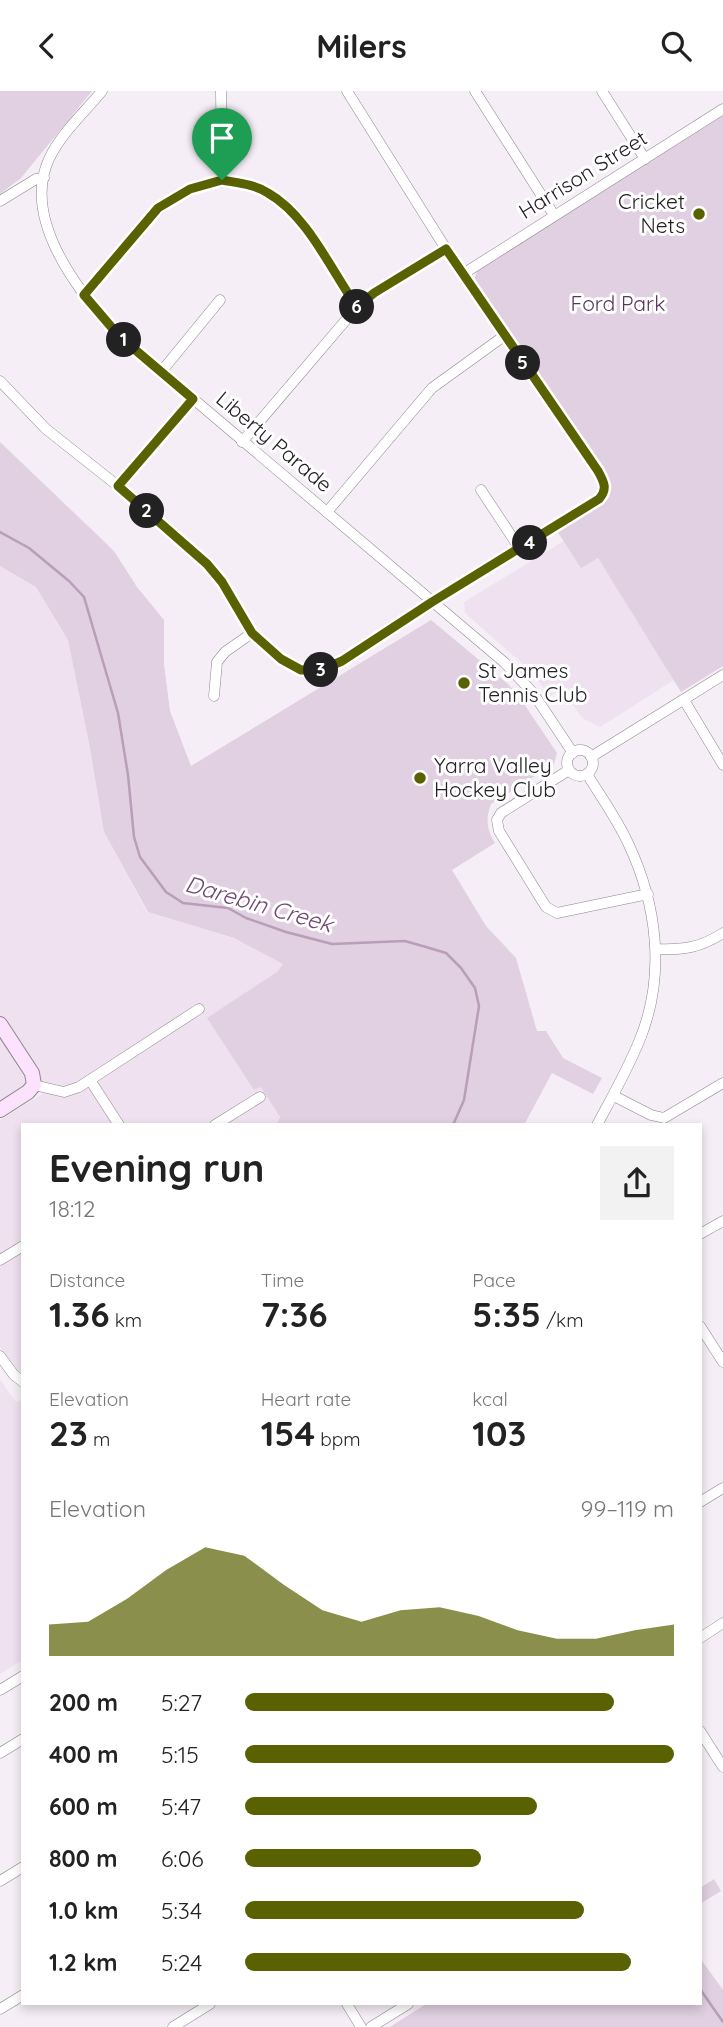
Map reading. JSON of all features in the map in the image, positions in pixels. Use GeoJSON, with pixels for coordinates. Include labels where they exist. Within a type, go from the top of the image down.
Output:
{"type":"FeatureCollection","features":[{"type":"Feature","properties":{"kind":"street","name":"Liberty Parade"},"geometry":{"type":"LineString","coordinates":[[102,91],[55,148],[47,162],[44,178],[43,204],[48,231],[84,295],[119,336],[521,678],[573,753]]}},
{"type":"Feature","properties":{"kind":"street"},"geometry":{"type":"LineString","coordinates":[[221,91],[222,180]]}},
{"type":"Feature","properties":{"kind":"street"},"geometry":{"type":"LineString","coordinates":[[0,381],[46,429],[118,486],[207,564],[222,582],[252,633],[281,659],[301,670],[321,670],[342,661],[599,499],[605,489],[598,471],[446,249],[347,91]]}},
{"type":"Feature","properties":{"kind":"street"},"geometry":{"type":"LineString","coordinates":[[475,91],[554,215]]}},
{"type":"Feature","properties":{"kind":"street"},"geometry":{"type":"LineString","coordinates":[[602,91],[645,159]]}},
{"type":"Feature","properties":{"kind":"street","name":"Harrison Street"},"geometry":{"type":"LineString","coordinates":[[463,274],[723,109]]}},
{"type":"Feature","properties":{"kind":"street"},"geometry":{"type":"LineString","coordinates":[[0,201],[36,179],[44,178]]}},
{"type":"Feature","properties":{"kind":"street"},"geometry":{"type":"LineString","coordinates":[[84,295],[158,208],[190,189],[222,180],[250,185],[283,202],[304,225],[357,307]]}},
{"type":"Feature","properties":{"kind":"street"},"geometry":{"type":"LineString","coordinates":[[242,442],[357,307],[374,293],[446,249]]}},
{"type":"Feature","properties":{"kind":"street"},"geometry":{"type":"LineString","coordinates":[[161,372],[220,300]]}},
{"type":"Feature","properties":{"kind":"street"},"geometry":{"type":"LineString","coordinates":[[327,512],[432,388],[504,336]]}},
{"type":"Feature","properties":{"kind":"street"},"geometry":{"type":"LineString","coordinates":[[118,486],[193,399]]}},
{"type":"Feature","properties":{"kind":"street"},"geometry":{"type":"LineString","coordinates":[[481,489],[520,549]]}},
{"type":"Feature","properties":{"kind":"street"},"geometry":{"type":"LineString","coordinates":[[214,696],[217,662],[225,652],[252,633]]}},
{"type":"Feature","properties":{"kind":"street"},"geometry":{"type":"LineString","coordinates":[[591,757],[723,675]]}},
{"type":"Feature","properties":{"kind":"street"},"geometry":{"type":"LineString","coordinates":[[684,701],[723,765]]}},
{"type":"Feature","properties":{"kind":"street"},"geometry":{"type":"LineString","coordinates":[[584,751],[591,757],[592,768],[587,774],[579,776],[569,770],[568,761],[573,753],[584,751]]}},
{"type":"Feature","properties":{"kind":"street"},"geometry":{"type":"LineString","coordinates":[[569,770],[501,813],[497,820],[499,831],[546,907],[556,913],[648,894]]}},
{"type":"Feature","properties":{"kind":"street"},"geometry":{"type":"LineString","coordinates":[[587,774],[628,841],[648,894],[656,949],[647,1019],[614,1096],[598,1123]]}},
{"type":"Feature","properties":{"kind":"street"},"geometry":{"type":"LineString","coordinates":[[656,949],[690,949],[708,943],[723,933]]}},
{"type":"Feature","properties":{"kind":"street"},"geometry":{"type":"LineString","coordinates":[[34,1085],[64,1092],[79,1087],[199,1009]]}},
{"type":"Feature","properties":{"kind":"street"},"geometry":{"type":"LineString","coordinates":[[0,1024],[32,1073],[34,1085]]}},
{"type":"Feature","properties":{"kind":"street"},"geometry":{"type":"LineString","coordinates":[[90,1080],[119,1123]]}},
{"type":"Feature","properties":{"kind":"street"},"geometry":{"type":"LineString","coordinates":[[614,1096],[651,1115],[664,1118],[723,1083]]}},
{"type":"Feature","properties":{"kind":"street"},"geometry":{"type":"LineString","coordinates":[[0,1110],[34,1085]]}},
{"type":"Feature","properties":{"kind":"street"},"geometry":{"type":"LineString","coordinates":[[218,1123],[260,1097]]}},
{"type":"Feature","properties":{"kind":"street"},"geometry":{"type":"LineString","coordinates":[[702,1233],[723,1221]]}},
{"type":"Feature","properties":{"kind":"street"},"geometry":{"type":"LineString","coordinates":[[0,1260],[21,1247]]}},
{"type":"Feature","properties":{"kind":"street"},"geometry":{"type":"LineString","coordinates":[[702,1329],[723,1362]]}},
{"type":"Feature","properties":{"kind":"street"},"geometry":{"type":"LineString","coordinates":[[0,1356],[21,1380]]}},
{"type":"Feature","properties":{"kind":"street"},"geometry":{"type":"LineString","coordinates":[[702,1501],[723,1488]]}},
{"type":"Feature","properties":{"kind":"street"},"geometry":{"type":"LineString","coordinates":[[702,1637],[723,1623]]}},
{"type":"Feature","properties":{"kind":"street"},"geometry":{"type":"LineString","coordinates":[[0,1690],[21,1677]]}},
{"type":"Feature","properties":{"kind":"street"},"geometry":{"type":"LineString","coordinates":[[702,1734],[723,1767]]}},
{"type":"Feature","properties":{"kind":"street"},"geometry":{"type":"LineString","coordinates":[[0,1753],[21,1739]]}},
{"type":"Feature","properties":{"kind":"street"},"geometry":{"type":"LineString","coordinates":[[0,1881],[21,1868]]}},
{"type":"Feature","properties":{"kind":"street"},"geometry":{"type":"LineString","coordinates":[[0,2009],[21,1996]]}},
{"type":"Feature","properties":{"kind":"street"},"geometry":{"type":"LineString","coordinates":[[173,2027],[208,2005]]}},
{"type":"Feature","properties":{"kind":"street"},"geometry":{"type":"LineString","coordinates":[[348,2005],[361,2027]]}},
{"type":"Feature","properties":{"kind":"street"},"geometry":{"type":"LineString","coordinates":[[371,2027],[406,2005]]}},
{"type":"Feature","properties":{"kind":"shaded area"},"geometry":{"type":"Polygon","coordinates":[[[564,541],[581,567],[598,558],[674,680],[600,727],[582,718],[561,688],[549,697],[533,673],[465,613],[464,602],[564,541]]]}},
{"type":"Feature","properties":{"kind":"shaded area"},"geometry":{"type":"Polygon","coordinates":[[[0,566],[36,587],[68,640],[104,832],[147,912],[234,938],[283,964],[277,972],[252,1087],[255,1090],[261,1086],[280,1117],[277,1123],[21,1123],[21,1373],[0,1347],[0,1120],[58,1084],[31,1084],[0,1103],[0,566]]]}},
{"type":"Feature","properties":{"kind":"shaded area"},"geometry":{"type":"Polygon","coordinates":[[[0,1380],[16,1402],[21,1400],[21,1661],[0,1674],[0,1380]]]}},
{"type":"Feature","properties":{"kind":"green space"},"geometry":{"type":"Polygon","coordinates":[[[0,91],[92,91],[21,178],[0,194],[0,91]]]}},
{"type":"Feature","properties":{"kind":"green space","name":"Ford Park"},"geometry":{"type":"Polygon","coordinates":[[[723,113],[723,666],[681,692],[598,558],[581,568],[557,531],[599,503],[610,489],[610,481],[474,280],[478,268],[723,113]]]}},
{"type":"Feature","properties":{"kind":"green space"},"geometry":{"type":"Polygon","coordinates":[[[0,442],[114,551],[137,587],[164,620],[164,664],[170,711],[191,766],[431,620],[508,684],[557,753],[554,764],[491,804],[488,825],[495,843],[452,870],[486,926],[516,958],[537,1031],[546,1031],[563,1058],[602,1078],[593,1094],[552,1073],[525,1123],[277,1123],[280,1117],[261,1087],[254,1090],[207,1018],[277,972],[283,964],[234,938],[148,912],[104,832],[68,640],[36,587],[0,566],[0,442]]]}},
{"type":"Feature","properties":{"kind":"green space"},"geometry":{"type":"Polygon","coordinates":[[[714,1879],[721,1891],[702,1903],[702,1887],[714,1879]]]}},
{"type":"Feature","properties":{"kind":"green space"},"geometry":{"type":"Polygon","coordinates":[[[702,1961],[723,1990],[723,2027],[390,2027],[424,2005],[702,2005],[702,1961]]]}},
{"type":"Feature","properties":{"kind":"waterway","name":"Darebin Creek"},"geometry":{"type":"LineString","coordinates":[[0,532],[29,548],[84,597],[118,713],[134,837],[140,857],[166,892],[183,903],[228,908],[246,918],[286,932],[332,944],[405,941],[446,953],[461,968],[475,988],[479,1006],[464,1100],[454,1123]]}},
{"type":"Feature","properties":{"kind":"waterway","name":"Darebin Creek"},"geometry":{"type":"LineString","coordinates":[[702,1992],[723,2022]]}},
{"type":"Feature","properties":{"kind":"place","name":"Cricket Nets"},"geometry":{"type":"Point","coordinates":[699,214]}},
{"type":"Feature","properties":{"kind":"place","name":"St James Tennis Club"},"geometry":{"type":"Point","coordinates":[464,683]}},
{"type":"Feature","properties":{"kind":"place","name":"Yarra Valley Hockey Club"},"geometry":{"type":"Point","coordinates":[420,778]}},
{"type":"Feature","properties":{"kind":"route"},"geometry":{"type":"LineString","coordinates":[[222,180],[250,185],[283,202],[304,225],[357,307],[374,293],[446,249],[598,471],[605,489],[599,499],[561,524],[432,602],[342,661],[321,670],[301,670],[281,659],[252,633],[233,598],[207,564],[118,486],[193,399],[119,336],[84,295],[158,208],[190,189],[222,180]]}}]}
